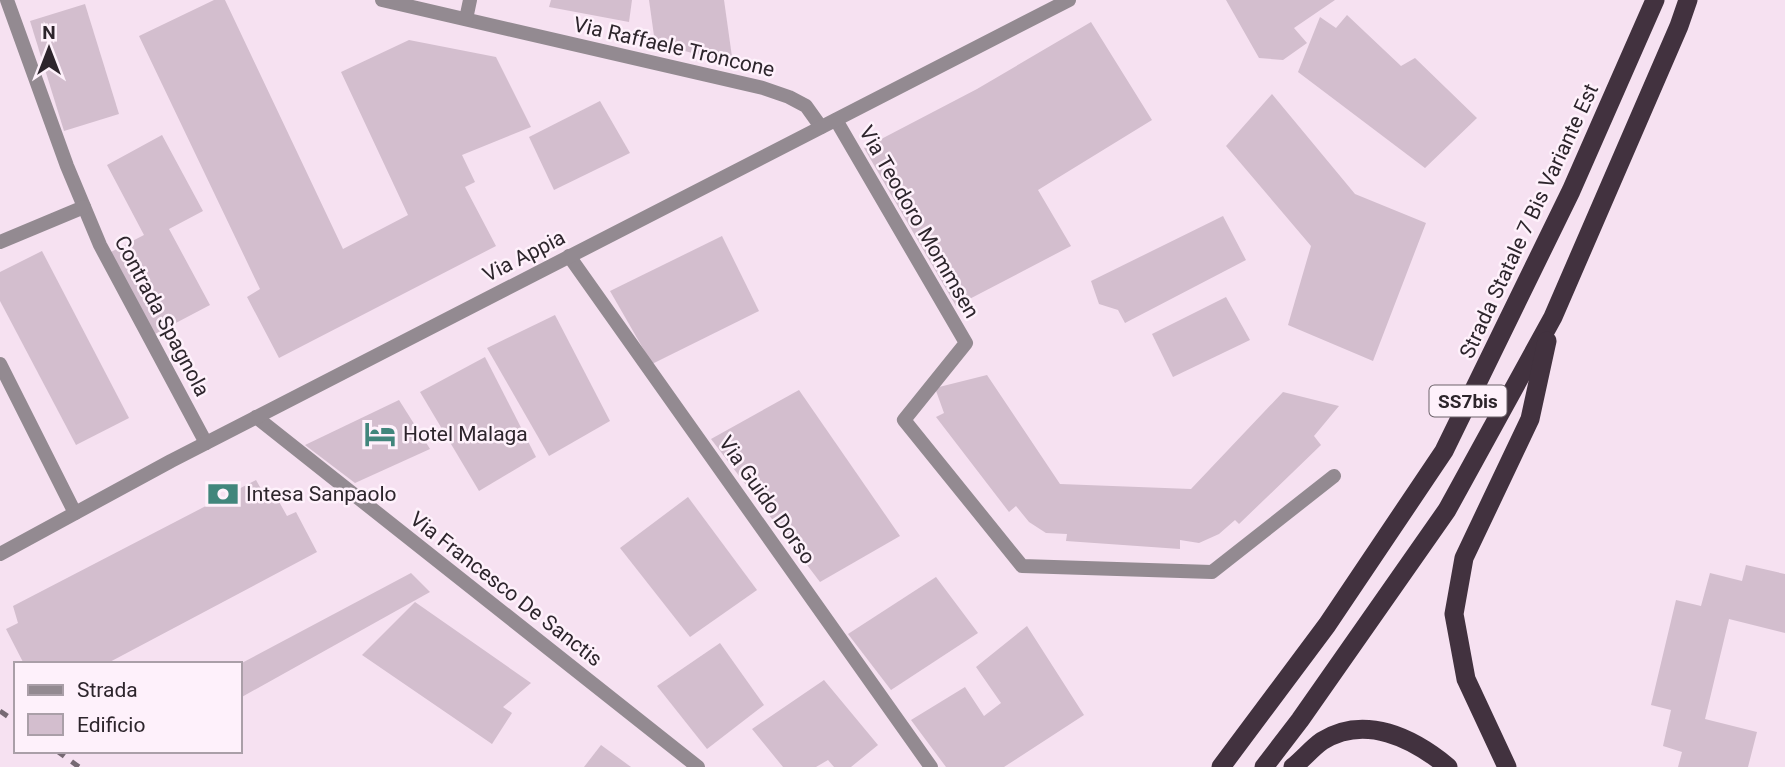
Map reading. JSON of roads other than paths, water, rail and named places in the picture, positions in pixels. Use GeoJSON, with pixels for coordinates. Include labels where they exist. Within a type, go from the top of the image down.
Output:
{"type":"FeatureCollection","features":[{"type":"Feature","properties":{"kind":"highway","name":"Strada Statale 7 Bis Variante Est"},"geometry":{"type":"LineString","coordinates":[[1221,767],[1326,625],[1444,450],[1571,191],[1655,0]]}},
{"type":"Feature","properties":{"kind":"highway","name":"SS7bis"},"geometry":{"type":"LineString","coordinates":[[1264,767],[1447,510],[1553,317],[1688,0]]}},
{"type":"Feature","properties":{"kind":"highway"},"geometry":{"type":"LineString","coordinates":[[1507,767],[1466,679],[1454,614],[1464,558],[1530,419],[1553,317]]}},
{"type":"Feature","properties":{"kind":"highway"},"geometry":{"type":"LineString","coordinates":[[1293,767],[1321,742],[1335,735],[1371,729],[1392,733],[1422,747],[1447,766]]}},
{"type":"Feature","properties":{"kind":"street","name":"Contrada Spagnola"},"geometry":{"type":"LineString","coordinates":[[7,0],[67,166],[100,245],[206,443]]}},
{"type":"Feature","properties":{"kind":"street","name":"Via Raffaele Troncone"},"geometry":{"type":"LineString","coordinates":[[382,0],[763,88],[806,106],[821,127]]}},
{"type":"Feature","properties":{"kind":"street"},"geometry":{"type":"LineString","coordinates":[[466,19],[470,0]]}},
{"type":"Feature","properties":{"kind":"street","name":"Via Appia"},"geometry":{"type":"LineString","coordinates":[[0,554],[256,417],[1069,0]]}},
{"type":"Feature","properties":{"kind":"street","name":"Via Teodoro Mommsen"},"geometry":{"type":"LineString","coordinates":[[836,120],[966,343],[904,420],[1022,566],[1212,572],[1334,476]]}},
{"type":"Feature","properties":{"kind":"street"},"geometry":{"type":"LineString","coordinates":[[0,242],[84,207]]}},
{"type":"Feature","properties":{"kind":"street","name":"Via Guido Dorso"},"geometry":{"type":"LineString","coordinates":[[569,256],[931,767]]}},
{"type":"Feature","properties":{"kind":"street"},"geometry":{"type":"LineString","coordinates":[[0,364],[75,513]]}},
{"type":"Feature","properties":{"kind":"street","name":"Via Francesco De Sanctis"},"geometry":{"type":"LineString","coordinates":[[256,417],[698,767]]}},
{"type":"Feature","properties":{"kind":"railway"},"geometry":{"type":"LineString","coordinates":[[0,711],[14,721]]}},
{"type":"Feature","properties":{"kind":"railway"},"geometry":{"type":"LineString","coordinates":[[60,753],[79,767]]}},
{"type":"Feature","properties":{"kind":"place","name":"Hotel Malaga"},"geometry":{"type":"Point","coordinates":[380,434]}},
{"type":"Feature","properties":{"kind":"place","name":"Intesa Sanpaolo"},"geometry":{"type":"Point","coordinates":[223,494]}}]}
